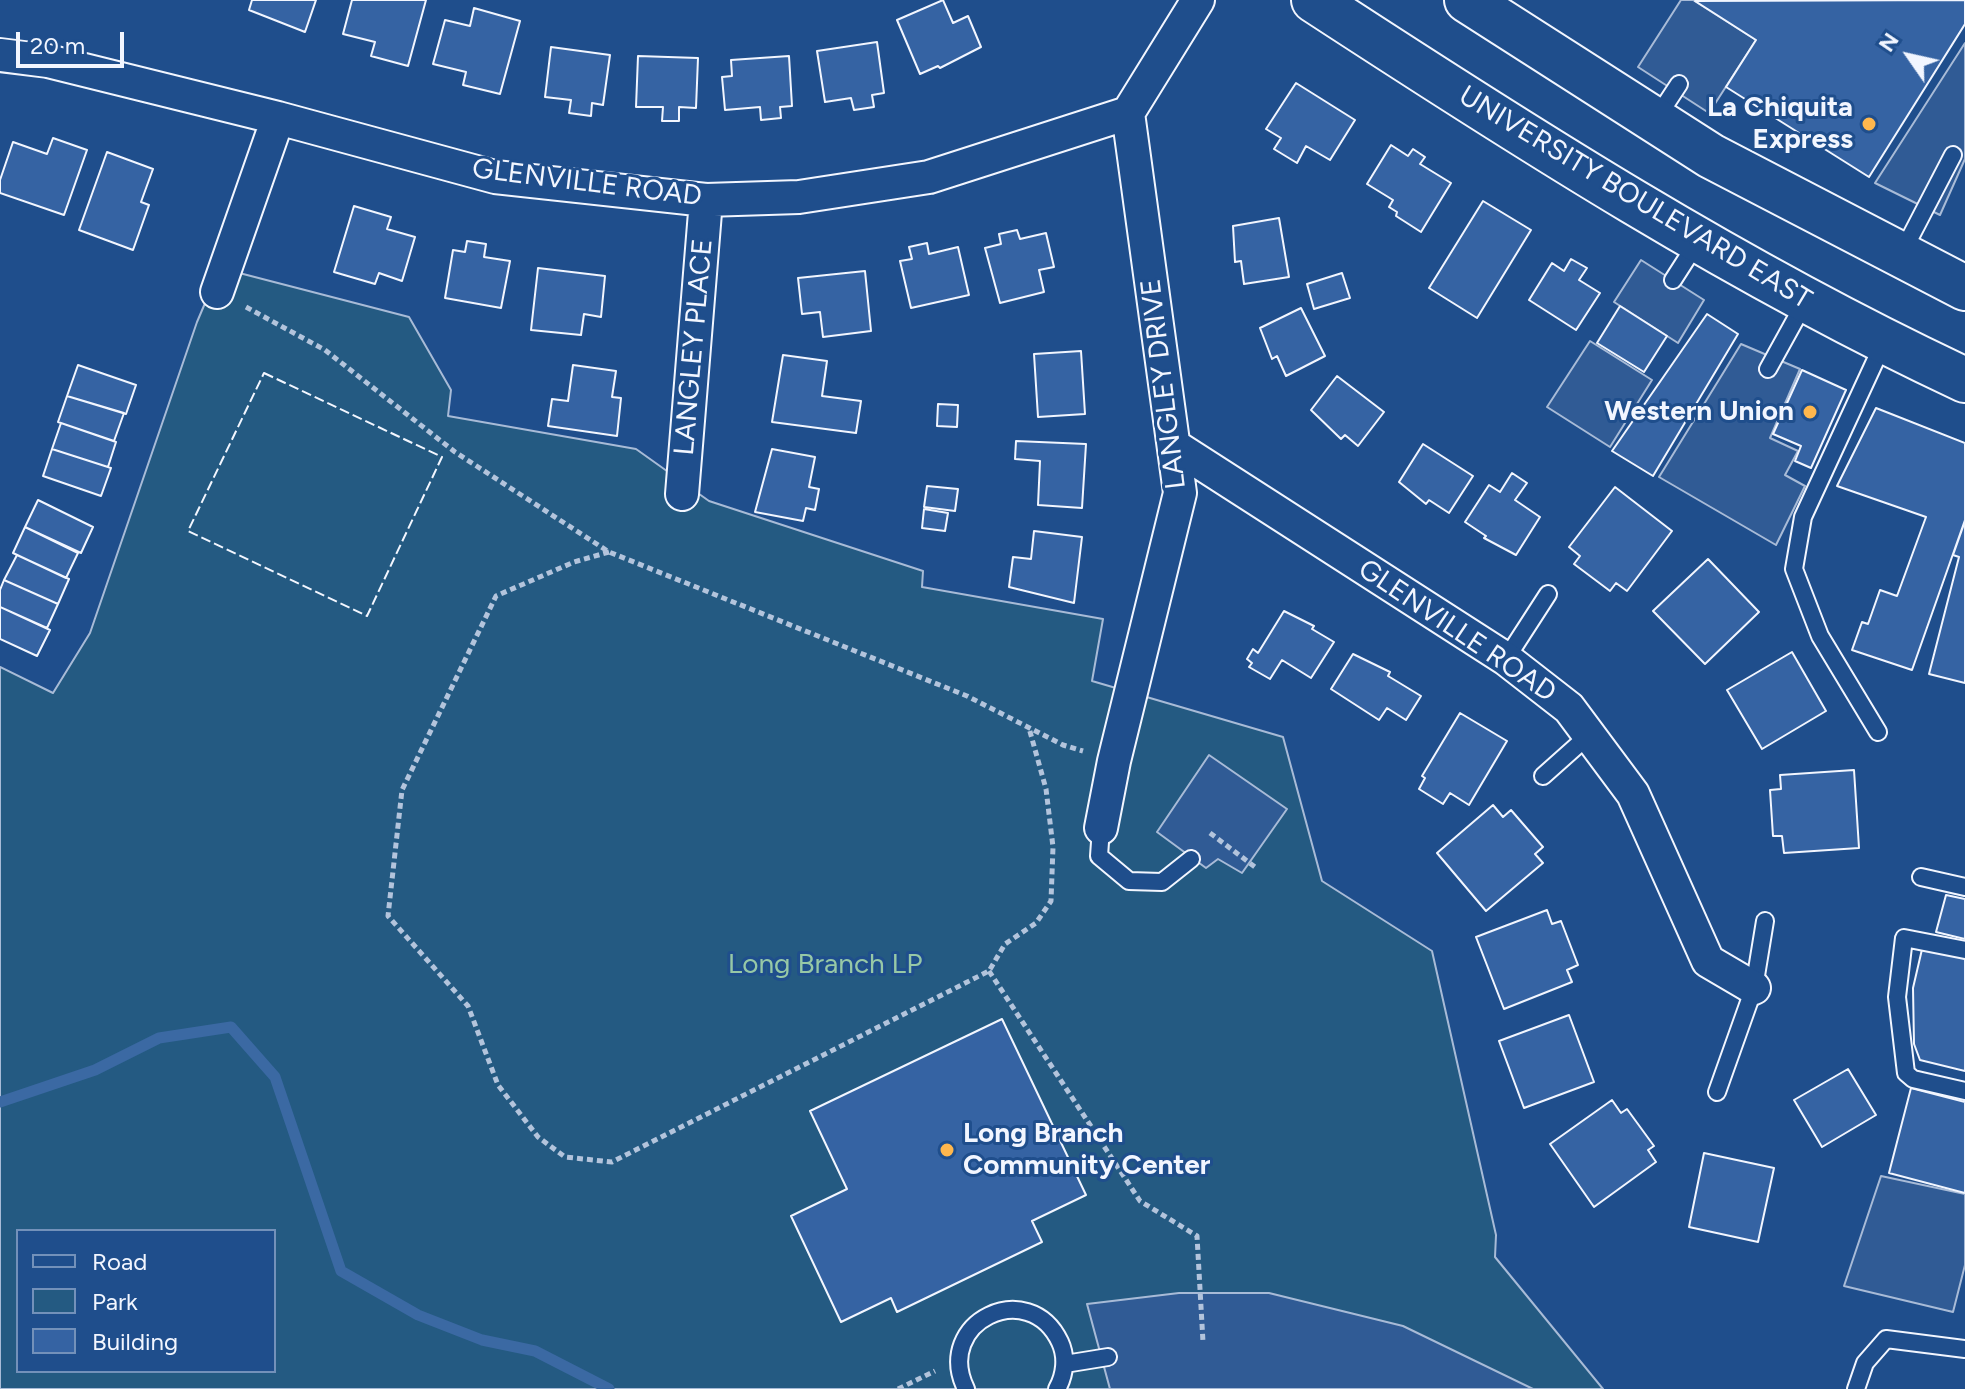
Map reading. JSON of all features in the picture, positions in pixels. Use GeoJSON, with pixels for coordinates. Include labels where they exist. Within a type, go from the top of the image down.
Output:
{"type":"FeatureCollection","features":[{"type":"Feature","properties":{"kind":"main road","name":"UNIVERSITY BOULEVARD EAST"},"geometry":{"type":"LineString","coordinates":[[1314,0],[1460,95],[1699,239],[1883,342],[1965,380]]}},
{"type":"Feature","properties":{"kind":"main road"},"geometry":{"type":"LineString","coordinates":[[1467,0],[1711,156],[1965,288]]}},
{"type":"Feature","properties":{"kind":"street"},"geometry":{"type":"LineString","coordinates":[[1128,113],[1198,0]]}},
{"type":"Feature","properties":{"kind":"street","name":"GLENVILLE ROAD"},"geometry":{"type":"LineString","coordinates":[[0,55],[48,61],[278,118],[495,177],[706,200],[799,197],[929,177],[1128,113]]}},
{"type":"Feature","properties":{"kind":"street","name":"LANGLEY DRIVE"},"geometry":{"type":"LineString","coordinates":[[1101,828],[1114,761],[1180,493],[1128,113]]}},
{"type":"Feature","properties":{"kind":"street"},"geometry":{"type":"LineString","coordinates":[[217,292],[278,118]]}},
{"type":"Feature","properties":{"kind":"street","name":"LANGLEY PLACE"},"geometry":{"type":"LineString","coordinates":[[682,494],[706,200]]}},
{"type":"Feature","properties":{"kind":"street","name":"GLENVILLE ROAD"},"geometry":{"type":"LineString","coordinates":[[1176,447],[1506,659],[1569,708],[1633,794],[1708,961],[1754,988]]}},
{"type":"Feature","properties":{"kind":"lane"},"geometry":{"type":"LineString","coordinates":[[1655,120],[1679,84]]}},
{"type":"Feature","properties":{"kind":"lane"},"geometry":{"type":"LineString","coordinates":[[1901,255],[1953,155]]}},
{"type":"Feature","properties":{"kind":"lane"},"geometry":{"type":"LineString","coordinates":[[1673,280],[1699,239]]}},
{"type":"Feature","properties":{"kind":"lane"},"geometry":{"type":"LineString","coordinates":[[1768,369],[1806,300]]}},
{"type":"Feature","properties":{"kind":"lane"},"geometry":{"type":"LineString","coordinates":[[1878,732],[1820,636],[1794,569],[1803,517],[1883,342]]}},
{"type":"Feature","properties":{"kind":"lane"},"geometry":{"type":"LineString","coordinates":[[1506,659],[1548,594]]}},
{"type":"Feature","properties":{"kind":"lane"},"geometry":{"type":"LineString","coordinates":[[1543,776],[1589,735]]}},
{"type":"Feature","properties":{"kind":"lane"},"geometry":{"type":"LineString","coordinates":[[1101,828],[1099,856],[1129,881],[1162,882],[1191,859]]}},
{"type":"Feature","properties":{"kind":"lane"},"geometry":{"type":"LineString","coordinates":[[1921,877],[1965,887]]}},
{"type":"Feature","properties":{"kind":"lane"},"geometry":{"type":"LineString","coordinates":[[1717,1092],[1754,988],[1765,921]]}},
{"type":"Feature","properties":{"kind":"lane"},"geometry":{"type":"LineString","coordinates":[[1965,950],[1904,938],[1897,997],[1906,1073],[1913,1079],[1965,1091]]}},
{"type":"Feature","properties":{"kind":"lane"},"geometry":{"type":"LineString","coordinates":[[966,1389],[958,1361],[962,1343],[972,1327],[987,1316],[1013,1310],[1040,1318],[1053,1330],[1062,1346],[1065,1364],[1057,1389]]}},
{"type":"Feature","properties":{"kind":"lane"},"geometry":{"type":"LineString","coordinates":[[1856,1389],[1865,1363],[1886,1339],[1965,1349]]}},
{"type":"Feature","properties":{"kind":"lane"},"geometry":{"type":"LineString","coordinates":[[1065,1364],[1108,1357]]}},
{"type":"Feature","properties":{"kind":"path"},"geometry":{"type":"LineString","coordinates":[[217,292],[325,350],[455,452],[609,552],[967,696],[1063,745],[1114,761]]}},
{"type":"Feature","properties":{"kind":"path"},"geometry":{"type":"LineString","coordinates":[[609,552],[574,562],[496,596],[402,790],[388,916],[468,1006],[498,1085],[538,1137],[565,1157],[612,1162],[989,971],[1005,944],[1036,923],[1051,901],[1053,847],[1046,789],[1029,728]]}},
{"type":"Feature","properties":{"kind":"path"},"geometry":{"type":"LineString","coordinates":[[1210,833],[1255,867]]}},
{"type":"Feature","properties":{"kind":"path"},"geometry":{"type":"LineString","coordinates":[[989,971],[1140,1201],[1197,1236],[1203,1342]]}},
{"type":"Feature","properties":{"kind":"path"},"geometry":{"type":"LineString","coordinates":[[898,1389],[958,1361]]}},
{"type":"Feature","properties":{"kind":"green space","name":"Long Branch LP"},"geometry":{"type":"Polygon","coordinates":[[[220,268],[409,317],[451,390],[448,416],[636,449],[709,501],[923,571],[922,587],[1103,619],[1092,681],[1283,737],[1322,881],[1432,951],[1496,1235],[1495,1257],[1603,1389],[0,1389],[0,667],[53,693],[90,633],[197,322],[220,268]]]}},
{"type":"Feature","properties":{"kind":"shaded area"},"geometry":{"type":"Polygon","coordinates":[[[1681,0],[1693,0],[1756,40],[1709,113],[1638,67],[1681,0]]]}},
{"type":"Feature","properties":{"kind":"shaded area"},"geometry":{"type":"Polygon","coordinates":[[[1965,43],[1965,159],[1940,215],[1875,183],[1965,43]]]}},
{"type":"Feature","properties":{"kind":"shaded area"},"geometry":{"type":"Polygon","coordinates":[[[1641,260],[1704,300],[1678,343],[1614,302],[1641,260]]]}},
{"type":"Feature","properties":{"kind":"shaded area"},"geometry":{"type":"Polygon","coordinates":[[[1590,341],[1652,380],[1610,447],[1547,407],[1590,341]]]}},
{"type":"Feature","properties":{"kind":"shaded area"},"geometry":{"type":"Polygon","coordinates":[[[1741,344],[1800,369],[1770,438],[1798,451],[1785,475],[1805,486],[1776,545],[1659,477],[1741,344]]]}},
{"type":"Feature","properties":{"kind":"shaded area"},"geometry":{"type":"Polygon","coordinates":[[[1209,755],[1287,809],[1242,873],[1218,859],[1206,868],[1157,832],[1209,755]]]}},
{"type":"Feature","properties":{"kind":"shaded area"},"geometry":{"type":"Polygon","coordinates":[[[1881,1176],[1965,1194],[1965,1265],[1953,1312],[1844,1286],[1881,1176]]]}},
{"type":"Feature","properties":{"kind":"shaded area"},"geometry":{"type":"Polygon","coordinates":[[[1179,1293],[1269,1293],[1403,1326],[1533,1389],[1110,1389],[1087,1304],[1179,1293]]]}},
{"type":"Feature","properties":{"kind":"building"},"geometry":{"type":"Polygon","coordinates":[[[252,0],[316,0],[305,32],[249,10],[252,0]]]}},
{"type":"Feature","properties":{"kind":"building"},"geometry":{"type":"Polygon","coordinates":[[[352,0],[426,0],[408,66],[371,56],[375,42],[343,34],[352,0]]]}},
{"type":"Feature","properties":{"kind":"building"},"geometry":{"type":"Polygon","coordinates":[[[943,0],[953,23],[968,16],[981,47],[940,68],[938,66],[920,74],[897,20],[943,0]]]}},
{"type":"Feature","properties":{"kind":"building"},"geometry":{"type":"Polygon","coordinates":[[[1965,0],[1965,24],[1869,177],[1726,87],[1756,40],[1695,1],[1965,0]]]}},
{"type":"Feature","properties":{"kind":"building"},"geometry":{"type":"Polygon","coordinates":[[[474,8],[520,21],[500,94],[463,85],[466,72],[433,64],[445,20],[470,26],[474,8]]]}},
{"type":"Feature","properties":{"kind":"building"},"geometry":{"type":"Polygon","coordinates":[[[877,42],[884,93],[872,95],[874,107],[854,110],[851,98],[825,102],[817,51],[877,42]]]}},
{"type":"Feature","properties":{"kind":"building"},"geometry":{"type":"Polygon","coordinates":[[[551,47],[610,55],[603,105],[592,103],[591,116],[569,113],[571,100],[545,97],[551,47]]]}},
{"type":"Feature","properties":{"kind":"building"},"geometry":{"type":"Polygon","coordinates":[[[638,56],[698,58],[696,108],[679,107],[679,121],[662,121],[663,107],[636,107],[638,56]]]}},
{"type":"Feature","properties":{"kind":"building"},"geometry":{"type":"Polygon","coordinates":[[[789,56],[792,106],[780,107],[781,118],[761,120],[760,107],[725,110],[722,77],[732,76],[731,60],[789,56]]]}},
{"type":"Feature","properties":{"kind":"building"},"geometry":{"type":"Polygon","coordinates":[[[1296,83],[1355,120],[1330,160],[1306,146],[1297,163],[1274,149],[1281,138],[1266,129],[1296,83]]]}},
{"type":"Feature","properties":{"kind":"building"},"geometry":{"type":"Polygon","coordinates":[[[53,138],[87,150],[64,215],[0,193],[0,180],[13,142],[47,154],[53,138]]]}},
{"type":"Feature","properties":{"kind":"building"},"geometry":{"type":"Polygon","coordinates":[[[1391,145],[1408,156],[1413,149],[1425,157],[1420,164],[1451,183],[1421,232],[1396,216],[1397,212],[1389,207],[1393,200],[1367,184],[1391,145]]]}},
{"type":"Feature","properties":{"kind":"building"},"geometry":{"type":"Polygon","coordinates":[[[107,152],[153,169],[141,202],[149,205],[133,250],[79,230],[107,152]]]}},
{"type":"Feature","properties":{"kind":"building"},"geometry":{"type":"Polygon","coordinates":[[[1483,201],[1531,230],[1477,318],[1429,288],[1483,201]]]}},
{"type":"Feature","properties":{"kind":"building"},"geometry":{"type":"Polygon","coordinates":[[[354,206],[391,217],[387,229],[415,237],[402,281],[379,273],[375,284],[334,272],[354,206]]]}},
{"type":"Feature","properties":{"kind":"building"},"geometry":{"type":"Polygon","coordinates":[[[1279,218],[1289,277],[1244,284],[1241,261],[1235,262],[1233,226],[1279,218]]]}},
{"type":"Feature","properties":{"kind":"building"},"geometry":{"type":"Polygon","coordinates":[[[1017,230],[1020,239],[1046,233],[1054,267],[1039,270],[1044,292],[1000,303],[985,248],[1001,244],[999,234],[1017,230]]]}},
{"type":"Feature","properties":{"kind":"building"},"geometry":{"type":"Polygon","coordinates":[[[467,241],[486,244],[484,257],[510,261],[501,308],[445,298],[453,250],[465,252],[467,241]]]}},
{"type":"Feature","properties":{"kind":"building"},"geometry":{"type":"Polygon","coordinates":[[[927,243],[929,254],[958,247],[969,295],[911,308],[900,261],[912,259],[909,247],[927,243]]]}},
{"type":"Feature","properties":{"kind":"building"},"geometry":{"type":"Polygon","coordinates":[[[1571,259],[1587,268],[1579,280],[1600,293],[1576,330],[1529,300],[1552,263],[1564,271],[1571,259]]]}},
{"type":"Feature","properties":{"kind":"building"},"geometry":{"type":"Polygon","coordinates":[[[538,268],[605,276],[601,317],[584,314],[581,335],[531,330],[538,268]]]}},
{"type":"Feature","properties":{"kind":"building"},"geometry":{"type":"Polygon","coordinates":[[[865,271],[871,331],[823,337],[820,312],[802,314],[798,278],[865,271]]]}},
{"type":"Feature","properties":{"kind":"building"},"geometry":{"type":"Polygon","coordinates":[[[1342,273],[1350,298],[1314,309],[1307,284],[1342,273]]]}},
{"type":"Feature","properties":{"kind":"building"},"geometry":{"type":"Polygon","coordinates":[[[1620,306],[1667,336],[1644,372],[1597,343],[1620,306]]]}},
{"type":"Feature","properties":{"kind":"building"},"geometry":{"type":"Polygon","coordinates":[[[1301,308],[1325,356],[1286,376],[1277,356],[1272,359],[1260,328],[1301,308]]]}},
{"type":"Feature","properties":{"kind":"building"},"geometry":{"type":"Polygon","coordinates":[[[1707,314],[1738,334],[1653,476],[1612,451],[1707,314]]]}},
{"type":"Feature","properties":{"kind":"building"},"geometry":{"type":"Polygon","coordinates":[[[1081,351],[1085,414],[1038,417],[1034,354],[1081,351]]]}},
{"type":"Feature","properties":{"kind":"building"},"geometry":{"type":"Polygon","coordinates":[[[783,355],[827,361],[822,396],[861,401],[856,433],[772,422],[783,355]]]}},
{"type":"Feature","properties":{"kind":"building"},"geometry":{"type":"Polygon","coordinates":[[[78,365],[136,385],[126,414],[67,396],[78,365]]]}},
{"type":"Feature","properties":{"kind":"building"},"geometry":{"type":"Polygon","coordinates":[[[573,365],[616,371],[612,397],[621,398],[617,436],[548,426],[552,399],[568,401],[573,365]]]}},
{"type":"Feature","properties":{"kind":"building","name":"Western Union"},"geometry":{"type":"Polygon","coordinates":[[[1802,370],[1846,390],[1811,468],[1795,461],[1801,446],[1773,434],[1802,370]]]}},
{"type":"Feature","properties":{"kind":"building"},"geometry":{"type":"Polygon","coordinates":[[[1337,376],[1384,412],[1358,446],[1345,435],[1341,439],[1311,410],[1337,376]]]}},
{"type":"Feature","properties":{"kind":"building"},"geometry":{"type":"Polygon","coordinates":[[[67,396],[124,413],[114,441],[58,422],[67,396]]]}},
{"type":"Feature","properties":{"kind":"building"},"geometry":{"type":"Polygon","coordinates":[[[938,404],[958,405],[957,427],[937,426],[938,404]]]}},
{"type":"Feature","properties":{"kind":"building"},"geometry":{"type":"Polygon","coordinates":[[[1876,408],[1965,443],[1965,520],[1912,670],[1852,650],[1862,622],[1868,624],[1880,590],[1897,596],[1926,517],[1837,486],[1876,408]]]}},
{"type":"Feature","properties":{"kind":"building"},"geometry":{"type":"Polygon","coordinates":[[[61,423],[116,442],[108,467],[52,449],[61,423]]]}},
{"type":"Feature","properties":{"kind":"building"},"geometry":{"type":"Polygon","coordinates":[[[1016,441],[1086,444],[1082,508],[1038,505],[1040,461],[1015,459],[1016,441]]]}},
{"type":"Feature","properties":{"kind":"building"},"geometry":{"type":"Polygon","coordinates":[[[1423,444],[1473,476],[1449,513],[1429,500],[1426,504],[1399,482],[1423,444]]]}},
{"type":"Feature","properties":{"kind":"building"},"geometry":{"type":"Polygon","coordinates":[[[52,449],[111,468],[101,496],[43,476],[52,449]]]}},
{"type":"Feature","properties":{"kind":"building"},"geometry":{"type":"Polygon","coordinates":[[[772,449],[815,457],[809,487],[819,489],[815,510],[806,508],[803,521],[755,512],[772,449]]]}},
{"type":"Feature","properties":{"kind":"building"},"geometry":{"type":"Polygon","coordinates":[[[1512,473],[1527,483],[1515,500],[1540,517],[1516,555],[1484,538],[1486,536],[1465,522],[1489,485],[1500,492],[1512,473]]]}},
{"type":"Feature","properties":{"kind":"building"},"geometry":{"type":"Polygon","coordinates":[[[927,486],[958,489],[955,511],[924,507],[927,486]]]}},
{"type":"Feature","properties":{"kind":"building"},"geometry":{"type":"Polygon","coordinates":[[[1615,487],[1672,531],[1627,591],[1616,583],[1610,591],[1574,564],[1580,556],[1569,547],[1615,487]]]}},
{"type":"Feature","properties":{"kind":"building"},"geometry":{"type":"Polygon","coordinates":[[[38,500],[93,527],[81,553],[25,527],[38,500]]]}},
{"type":"Feature","properties":{"kind":"building"},"geometry":{"type":"Polygon","coordinates":[[[924,509],[948,513],[945,531],[922,528],[924,509]]]}},
{"type":"Feature","properties":{"kind":"building"},"geometry":{"type":"Polygon","coordinates":[[[1964,524],[1965,683],[1929,674],[1959,557],[1953,555],[1964,524]]]}},
{"type":"Feature","properties":{"kind":"building"},"geometry":{"type":"Polygon","coordinates":[[[25,527],[78,553],[66,578],[13,553],[25,527]]]}},
{"type":"Feature","properties":{"kind":"building"},"geometry":{"type":"Polygon","coordinates":[[[1034,531],[1082,537],[1074,603],[1009,587],[1013,557],[1031,559],[1034,531]]]}},
{"type":"Feature","properties":{"kind":"building"},"geometry":{"type":"Polygon","coordinates":[[[17,555],[69,579],[58,604],[4,580],[17,555]]]}},
{"type":"Feature","properties":{"kind":"building"},"geometry":{"type":"Polygon","coordinates":[[[1708,559],[1759,612],[1705,664],[1653,611],[1708,559]]]}},
{"type":"Feature","properties":{"kind":"building"},"geometry":{"type":"Polygon","coordinates":[[[4,580],[58,604],[47,628],[0,607],[0,590],[4,580]]]}},
{"type":"Feature","properties":{"kind":"building"},"geometry":{"type":"Polygon","coordinates":[[[0,607],[50,630],[37,656],[0,639],[0,607]]]}},
{"type":"Feature","properties":{"kind":"building"},"geometry":{"type":"Polygon","coordinates":[[[1284,611],[1314,626],[1312,629],[1334,642],[1311,678],[1282,660],[1270,679],[1249,667],[1252,663],[1247,659],[1253,649],[1258,653],[1284,611]]]}},
{"type":"Feature","properties":{"kind":"building"},"geometry":{"type":"Polygon","coordinates":[[[1792,652],[1826,711],[1762,749],[1727,690],[1792,652]]]}},
{"type":"Feature","properties":{"kind":"building"},"geometry":{"type":"Polygon","coordinates":[[[1353,654],[1390,672],[1388,676],[1421,696],[1406,720],[1387,708],[1379,720],[1331,689],[1353,654]]]}},
{"type":"Feature","properties":{"kind":"building"},"geometry":{"type":"Polygon","coordinates":[[[1460,713],[1507,741],[1469,805],[1450,793],[1443,804],[1419,789],[1425,778],[1422,776],[1460,713]]]}},
{"type":"Feature","properties":{"kind":"building"},"geometry":{"type":"Polygon","coordinates":[[[1854,770],[1859,848],[1784,853],[1782,836],[1773,836],[1770,790],[1781,789],[1780,775],[1854,770]]]}},
{"type":"Feature","properties":{"kind":"building"},"geometry":{"type":"Polygon","coordinates":[[[1493,805],[1503,817],[1511,810],[1543,847],[1535,854],[1543,863],[1486,911],[1437,853],[1493,805]]]}},
{"type":"Feature","properties":{"kind":"building"},"geometry":{"type":"Polygon","coordinates":[[[1946,895],[1965,899],[1965,939],[1936,932],[1946,895]]]}},
{"type":"Feature","properties":{"kind":"building"},"geometry":{"type":"Polygon","coordinates":[[[1547,910],[1552,924],[1561,921],[1578,965],[1567,970],[1572,982],[1504,1009],[1476,937],[1547,910]]]}},
{"type":"Feature","properties":{"kind":"building"},"geometry":{"type":"Polygon","coordinates":[[[1923,945],[1965,955],[1965,1071],[1920,1060],[1914,1044],[1913,988],[1923,945]]]}},
{"type":"Feature","properties":{"kind":"building"},"geometry":{"type":"Polygon","coordinates":[[[1569,1015],[1594,1082],[1524,1108],[1499,1041],[1569,1015]]]}},
{"type":"Feature","properties":{"kind":"building","name":"Long Branch Community Center"},"geometry":{"type":"Polygon","coordinates":[[[1002,1019],[1086,1195],[1032,1221],[1042,1242],[897,1312],[891,1298],[841,1322],[791,1216],[847,1189],[810,1111],[1002,1019]]]}},
{"type":"Feature","properties":{"kind":"building"},"geometry":{"type":"Polygon","coordinates":[[[1848,1069],[1876,1115],[1822,1147],[1794,1100],[1848,1069]]]}},
{"type":"Feature","properties":{"kind":"building"},"geometry":{"type":"Polygon","coordinates":[[[1911,1088],[1965,1102],[1965,1193],[1889,1173],[1911,1088]]]}},
{"type":"Feature","properties":{"kind":"building"},"geometry":{"type":"Polygon","coordinates":[[[1612,1100],[1621,1113],[1627,1109],[1654,1146],[1648,1150],[1656,1162],[1594,1207],[1550,1144],[1612,1100]]]}},
{"type":"Feature","properties":{"kind":"building"},"geometry":{"type":"Polygon","coordinates":[[[1704,1153],[1774,1168],[1758,1242],[1689,1227],[1704,1153]]]}},
{"type":"Feature","properties":{"kind":"waterway"},"geometry":{"type":"LineString","coordinates":[[0,1102],[95,1070],[159,1038],[231,1027],[275,1077],[341,1271],[418,1315],[482,1340],[535,1351],[609,1389]]}},
{"type":"Feature","properties":{"kind":"fence"},"geometry":{"type":"LineString","coordinates":[[264,373],[442,457],[367,616],[188,531],[264,373]]}},
{"type":"Feature","properties":{"kind":"place","name":"La Chiquita Express"},"geometry":{"type":"Point","coordinates":[1869,124]}},
{"type":"Feature","properties":{"kind":"place","name":"Western Union"},"geometry":{"type":"Point","coordinates":[1810,412]}},
{"type":"Feature","properties":{"kind":"place","name":"Long Branch Community Center"},"geometry":{"type":"Point","coordinates":[947,1150]}}]}
